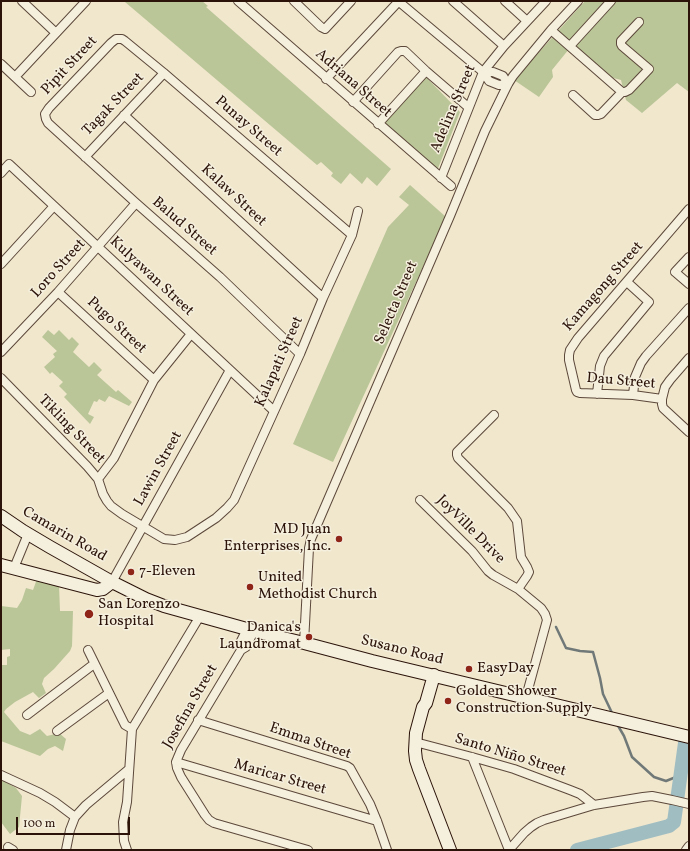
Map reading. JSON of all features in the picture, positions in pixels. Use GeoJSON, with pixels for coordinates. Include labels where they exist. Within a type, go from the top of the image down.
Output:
{"type":"FeatureCollection","features":[{"type":"Feature","properties":{"kind":"main road","name":"Camarin Road"},"geometry":{"type":"LineString","coordinates":[[1,516],[28,534],[112,582]]}},
{"type":"Feature","properties":{"kind":"main road"},"geometry":{"type":"LineString","coordinates":[[1,565],[97,590],[103,589],[112,582]]}},
{"type":"Feature","properties":{"kind":"main road"},"geometry":{"type":"LineString","coordinates":[[75,584],[83,566]]}},
{"type":"Feature","properties":{"kind":"main road","name":"Susano Road"},"geometry":{"type":"LineString","coordinates":[[112,582],[158,603],[251,630],[372,661],[686,736]]}},
{"type":"Feature","properties":{"kind":"main road"},"geometry":{"type":"LineString","coordinates":[[431,674],[421,702],[423,707],[414,742],[414,751],[450,850]]}},
{"type":"Feature","properties":{"kind":"street"},"geometry":{"type":"LineString","coordinates":[[22,1],[56,32]]}},
{"type":"Feature","properties":{"kind":"street"},"geometry":{"type":"LineString","coordinates":[[15,77],[86,1]]}},
{"type":"Feature","properties":{"kind":"street","name":"Adriana Street"},"geometry":{"type":"LineString","coordinates":[[238,1],[451,186]]}},
{"type":"Feature","properties":{"kind":"street"},"geometry":{"type":"LineString","coordinates":[[298,2],[325,29],[351,1]]}},
{"type":"Feature","properties":{"kind":"street"},"geometry":{"type":"LineString","coordinates":[[326,79],[399,1],[483,72],[488,81],[499,85],[508,84]]}},
{"type":"Feature","properties":{"kind":"street"},"geometry":{"type":"LineString","coordinates":[[453,1],[504,46]]}},
{"type":"Feature","properties":{"kind":"street"},"geometry":{"type":"LineString","coordinates":[[505,1],[527,21]]}},
{"type":"Feature","properties":{"kind":"street","name":"Adelina Street"},"geometry":{"type":"LineString","coordinates":[[441,178],[483,72],[504,46],[546,1]]}},
{"type":"Feature","properties":{"kind":"street","name":"Selecta Street"},"geometry":{"type":"LineString","coordinates":[[304,643],[309,548],[311,539],[442,235],[485,131],[513,76],[551,30],[578,1]]}},
{"type":"Feature","properties":{"kind":"street"},"geometry":{"type":"LineString","coordinates":[[570,46],[611,1]]}},
{"type":"Feature","properties":{"kind":"street"},"geometry":{"type":"LineString","coordinates":[[573,95],[595,115],[601,114],[622,92],[627,92],[630,90],[649,69],[621,44],[621,41],[639,22]]}},
{"type":"Feature","properties":{"kind":"street"},"geometry":{"type":"LineString","coordinates":[[551,30],[622,92]]}},
{"type":"Feature","properties":{"kind":"street","name":"Pipit Street"},"geometry":{"type":"LineString","coordinates":[[48,122],[46,119],[46,114],[49,108],[85,70],[114,41],[119,39],[125,41]]}},
{"type":"Feature","properties":{"kind":"street","name":"Punay Street"},"geometry":{"type":"LineString","coordinates":[[125,41],[352,235]]}},
{"type":"Feature","properties":{"kind":"street"},"geometry":{"type":"LineString","coordinates":[[353,102],[398,52],[405,51],[468,107]]}},
{"type":"Feature","properties":{"kind":"street"},"geometry":{"type":"LineString","coordinates":[[1,64],[31,92]]}},
{"type":"Feature","properties":{"kind":"street"},"geometry":{"type":"LineString","coordinates":[[378,124],[426,71]]}},
{"type":"Feature","properties":{"kind":"street","name":"Tagak Street"},"geometry":{"type":"LineString","coordinates":[[85,156],[164,73]]}},
{"type":"Feature","properties":{"kind":"street","name":"Kalaw Street"},"geometry":{"type":"LineString","coordinates":[[124,115],[323,298]]}},
{"type":"Feature","properties":{"kind":"street","name":"Balud Street"},"geometry":{"type":"LineString","coordinates":[[48,122],[136,203],[220,277],[300,354]]}},
{"type":"Feature","properties":{"kind":"street","name":"Kulyawan Street"},"geometry":{"type":"LineString","coordinates":[[1,173],[9,164],[274,411]]}},
{"type":"Feature","properties":{"kind":"street","name":"Loro Street"},"geometry":{"type":"LineString","coordinates":[[1,352],[58,292],[136,203]]}},
{"type":"Feature","properties":{"kind":"street"},"geometry":{"type":"LineString","coordinates":[[1,264],[54,206]]}},
{"type":"Feature","properties":{"kind":"street","name":"Kamagong Street"},"geometry":{"type":"LineString","coordinates":[[577,392],[569,360],[570,350],[578,338],[689,209]]}},
{"type":"Feature","properties":{"kind":"street","name":"Kalapati Street"},"geometry":{"type":"LineString","coordinates":[[216,518],[234,500],[352,235],[358,211]]}},
{"type":"Feature","properties":{"kind":"street"},"geometry":{"type":"LineString","coordinates":[[689,257],[675,272],[689,284]]}},
{"type":"Feature","properties":{"kind":"street"},"geometry":{"type":"LineString","coordinates":[[597,394],[600,366],[604,356],[649,302],[627,282]]}},
{"type":"Feature","properties":{"kind":"street","name":"Pugo Street"},"geometry":{"type":"LineString","coordinates":[[58,292],[154,380]]}},
{"type":"Feature","properties":{"kind":"street"},"geometry":{"type":"LineString","coordinates":[[633,395],[635,377],[641,363],[689,308]]}},
{"type":"Feature","properties":{"kind":"street"},"geometry":{"type":"LineString","coordinates":[[98,479],[114,458],[154,380],[191,334]]}},
{"type":"Feature","properties":{"kind":"street"},"geometry":{"type":"LineString","coordinates":[[689,358],[665,387],[662,399],[663,408],[689,432]]}},
{"type":"Feature","properties":{"kind":"street","name":"Lawin Street"},"geometry":{"type":"LineString","coordinates":[[112,582],[230,370]]}},
{"type":"Feature","properties":{"kind":"street","name":"Tikling Street"},"geometry":{"type":"LineString","coordinates":[[1,378],[88,466],[98,479],[103,494],[107,500],[122,514],[164,539],[175,540],[193,534],[216,518]]}},
{"type":"Feature","properties":{"kind":"street","name":"Dau Street"},"geometry":{"type":"LineString","coordinates":[[577,392],[633,395],[662,399]]}},
{"type":"Feature","properties":{"kind":"street"},"geometry":{"type":"LineString","coordinates":[[494,415],[457,452],[457,455],[458,458],[508,508],[517,521],[521,557],[529,572],[518,589]]}},
{"type":"Feature","properties":{"kind":"street","name":"JoyVille Drive"},"geometry":{"type":"LineString","coordinates":[[420,500],[472,551],[488,572],[518,589],[541,608],[545,614],[547,620],[526,697]]}},
{"type":"Feature","properties":{"kind":"street"},"geometry":{"type":"LineString","coordinates":[[14,568],[28,534]]}},
{"type":"Feature","properties":{"kind":"street"},"geometry":{"type":"LineString","coordinates":[[127,850],[124,841],[123,822],[127,802],[132,728],[200,616]]}},
{"type":"Feature","properties":{"kind":"street","name":"Josefina Street"},"geometry":{"type":"LineString","coordinates":[[251,630],[246,647],[241,650],[198,720],[176,762],[181,777],[209,820],[282,846]]}},
{"type":"Feature","properties":{"kind":"street"},"geometry":{"type":"LineString","coordinates":[[88,650],[125,725],[132,728]]}},
{"type":"Feature","properties":{"kind":"street"},"geometry":{"type":"LineString","coordinates":[[26,715],[94,664]]}},
{"type":"Feature","properties":{"kind":"street"},"geometry":{"type":"LineString","coordinates":[[56,731],[109,693]]}},
{"type":"Feature","properties":{"kind":"street","name":"Emma Street"},"geometry":{"type":"LineString","coordinates":[[198,720],[347,766],[352,771],[370,804],[387,850]]}},
{"type":"Feature","properties":{"kind":"street","name":"Santo Niño Street"},"geometry":{"type":"LineString","coordinates":[[414,742],[514,769],[580,794],[594,805]]}},
{"type":"Feature","properties":{"kind":"street"},"geometry":{"type":"LineString","coordinates":[[472,757],[509,850],[524,833],[537,823],[594,805],[652,796],[685,803]]}},
{"type":"Feature","properties":{"kind":"street","name":"Maricar Street"},"geometry":{"type":"LineString","coordinates":[[176,762],[377,821]]}},
{"type":"Feature","properties":{"kind":"street"},"geometry":{"type":"LineString","coordinates":[[66,850],[70,830],[75,817],[86,805],[129,770]]}},
{"type":"Feature","properties":{"kind":"street"},"geometry":{"type":"LineString","coordinates":[[1,775],[40,793],[75,817]]}},
{"type":"Feature","properties":{"kind":"street"},"geometry":{"type":"LineString","coordinates":[[282,846],[308,850]]}},
{"type":"Feature","properties":{"kind":"street"},"geometry":{"type":"LineString","coordinates":[[686,850],[689,846]]}},
{"type":"Feature","properties":{"kind":"green space"},"geometry":{"type":"Polygon","coordinates":[[[202,1],[208,6],[206,7],[391,169],[377,186],[367,177],[362,184],[350,173],[341,184],[331,176],[333,173],[321,162],[317,165],[125,2],[202,1]]]}},
{"type":"Feature","properties":{"kind":"green space"},"geometry":{"type":"Polygon","coordinates":[[[585,1],[689,1],[689,92],[677,83],[642,113],[626,100],[621,80],[606,76],[569,49],[552,70],[553,77],[539,97],[514,80],[585,1]]]}},
{"type":"Feature","properties":{"kind":"green space"},"geometry":{"type":"Polygon","coordinates":[[[426,77],[460,112],[437,171],[382,125],[426,77]]]}},
{"type":"Feature","properties":{"kind":"green space"},"geometry":{"type":"Polygon","coordinates":[[[410,185],[446,217],[333,462],[293,444],[388,227],[409,205],[399,197],[410,185]]]}},
{"type":"Feature","properties":{"kind":"green space"},"geometry":{"type":"Polygon","coordinates":[[[48,330],[54,335],[59,330],[69,340],[72,337],[79,344],[73,352],[89,367],[94,362],[102,370],[97,375],[116,392],[118,390],[132,402],[129,406],[109,396],[105,402],[99,399],[97,402],[94,401],[88,414],[94,417],[90,424],[64,397],[67,394],[59,386],[63,382],[52,372],[50,374],[44,367],[55,357],[53,354],[57,351],[42,337],[48,330]]]}},
{"type":"Feature","properties":{"kind":"green space"},"geometry":{"type":"Polygon","coordinates":[[[37,579],[59,585],[60,611],[73,611],[72,646],[70,651],[44,678],[42,684],[46,693],[39,698],[33,692],[15,702],[4,712],[20,731],[30,735],[40,729],[47,736],[59,733],[66,739],[63,751],[55,746],[48,749],[40,756],[1,741],[1,665],[7,665],[7,657],[10,656],[10,649],[1,650],[1,606],[17,608],[22,600],[26,588],[33,590],[37,579]]]}},
{"type":"Feature","properties":{"kind":"green space"},"geometry":{"type":"Polygon","coordinates":[[[1,779],[16,788],[22,796],[19,827],[10,834],[1,822],[1,779]]]}},
{"type":"Feature","properties":{"kind":"waterway"},"geometry":{"type":"LineString","coordinates":[[556,627],[566,648],[593,652],[603,694],[613,715]]}},
{"type":"Feature","properties":{"kind":"waterway"},"geometry":{"type":"LineString","coordinates":[[617,724],[624,736],[632,757],[654,777],[666,781],[681,775]]}},
{"type":"Feature","properties":{"kind":"waterway"},"geometry":{"type":"LineString","coordinates":[[577,850],[669,826],[674,822],[685,743]]}},
{"type":"Feature","properties":{"kind":"place","name":"MD Juan Enterprises, Inc."},"geometry":{"type":"Point","coordinates":[339,539]}},
{"type":"Feature","properties":{"kind":"place","name":"7-Eleven"},"geometry":{"type":"Point","coordinates":[131,572]}},
{"type":"Feature","properties":{"kind":"place","name":"United Methodist Church"},"geometry":{"type":"Point","coordinates":[250,587]}},
{"type":"Feature","properties":{"kind":"place","name":"San Lorenzo Hospital"},"geometry":{"type":"Point","coordinates":[89,614]}},
{"type":"Feature","properties":{"kind":"place","name":"Danica's Laundromat"},"geometry":{"type":"Point","coordinates":[309,637]}},
{"type":"Feature","properties":{"kind":"place","name":"EasyDay"},"geometry":{"type":"Point","coordinates":[469,669]}},
{"type":"Feature","properties":{"kind":"place","name":"Golden Shower Construction Supply"},"geometry":{"type":"Point","coordinates":[448,701]}}]}
